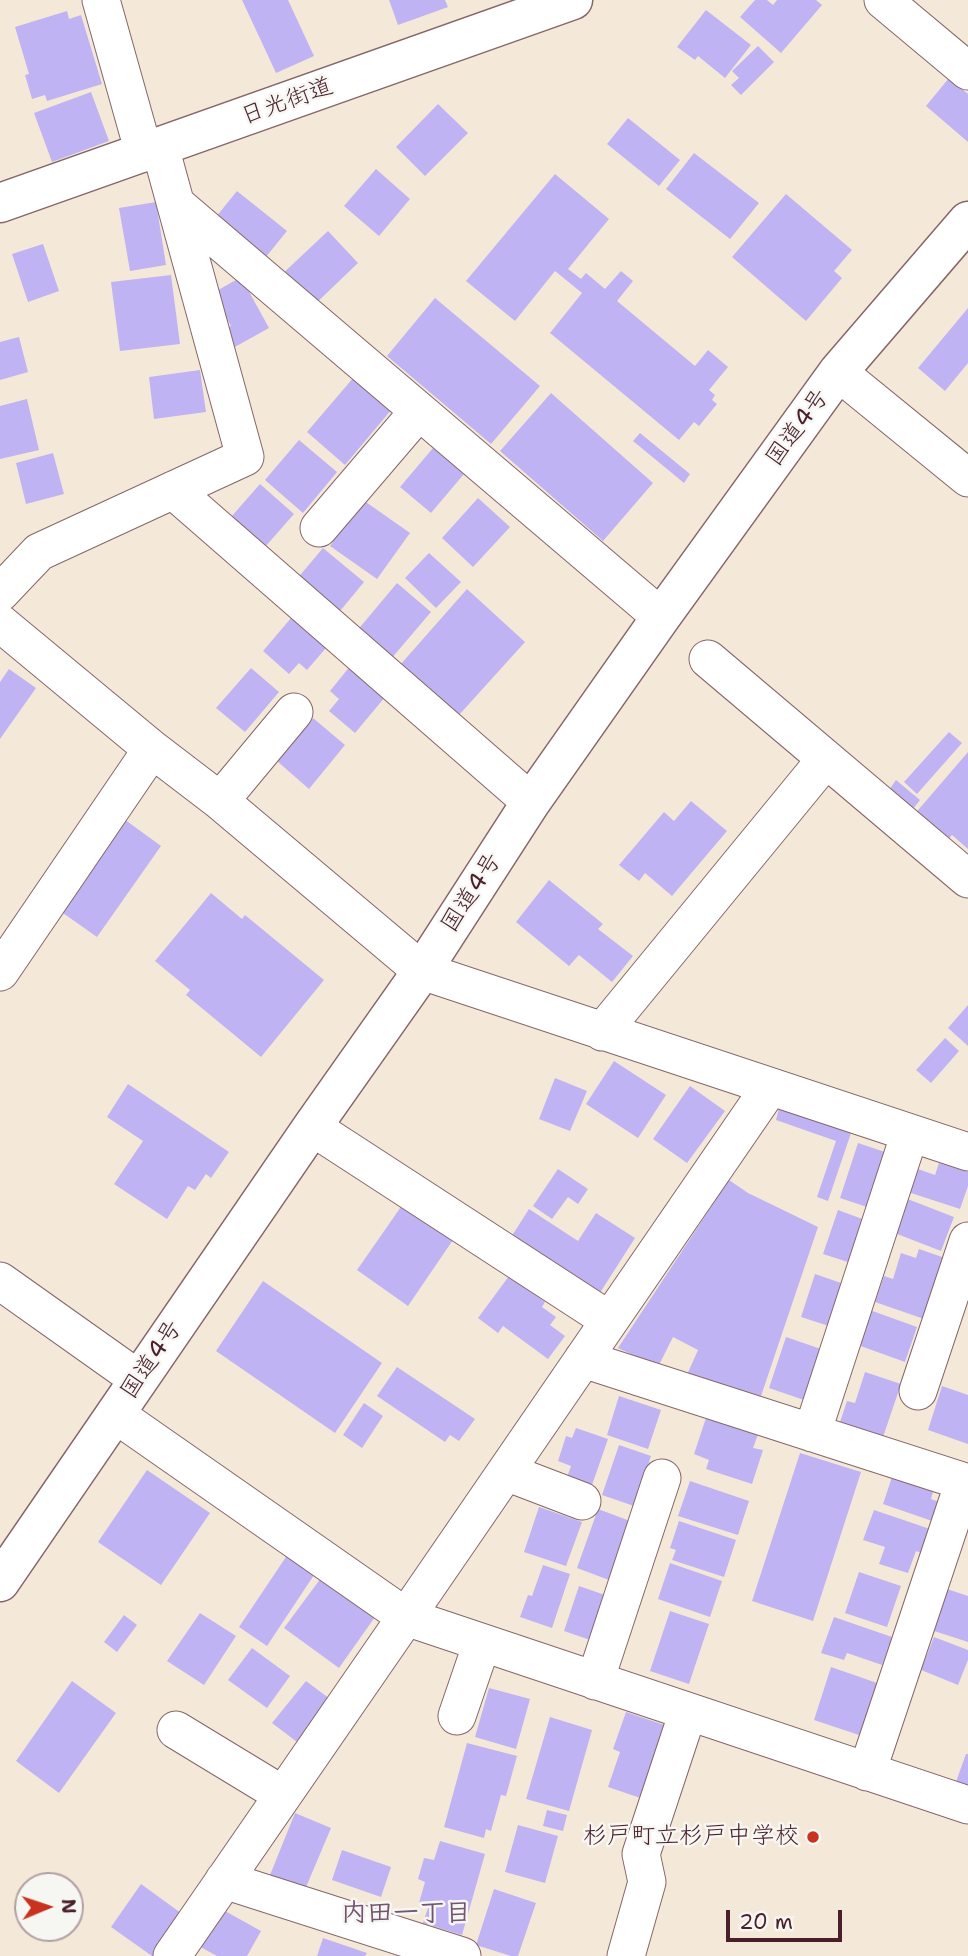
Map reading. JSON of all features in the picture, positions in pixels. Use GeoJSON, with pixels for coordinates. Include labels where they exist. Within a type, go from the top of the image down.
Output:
{"type":"FeatureCollection","features":[{"type":"Feature","properties":{"kind":"main road","name":"日光街道"},"geometry":{"type":"LineString","coordinates":[[0,203],[573,0]]}},
{"type":"Feature","properties":{"kind":"main road","name":"国道4号"},"geometry":{"type":"LineString","coordinates":[[0,1582],[422,971],[531,802],[661,617],[838,372],[968,221]]}},
{"type":"Feature","properties":{"kind":"street"},"geometry":{"type":"LineString","coordinates":[[0,593],[38,552],[245,457],[176,204],[152,150],[101,0]]}},
{"type":"Feature","properties":{"kind":"street"},"geometry":{"type":"LineString","coordinates":[[883,0],[968,71]]}},
{"type":"Feature","properties":{"kind":"street"},"geometry":{"type":"LineString","coordinates":[[176,204],[661,617]]}},
{"type":"Feature","properties":{"kind":"street"},"geometry":{"type":"LineString","coordinates":[[838,372],[968,478]]}},
{"type":"Feature","properties":{"kind":"street"},"geometry":{"type":"LineString","coordinates":[[319,528],[419,411]]}},
{"type":"Feature","properties":{"kind":"street"},"geometry":{"type":"LineString","coordinates":[[173,491],[531,802]]}},
{"type":"Feature","properties":{"kind":"street"},"geometry":{"type":"LineString","coordinates":[[5,635],[220,801],[422,971],[968,1152]]}},
{"type":"Feature","properties":{"kind":"street"},"geometry":{"type":"LineString","coordinates":[[708,659],[968,880]]}},
{"type":"Feature","properties":{"kind":"street"},"geometry":{"type":"LineString","coordinates":[[220,801],[294,712]]}},
{"type":"Feature","properties":{"kind":"street"},"geometry":{"type":"LineString","coordinates":[[0,972],[152,749]]}},
{"type":"Feature","properties":{"kind":"street"},"geometry":{"type":"LineString","coordinates":[[602,1032],[826,759]]}},
{"type":"Feature","properties":{"kind":"street"},"geometry":{"type":"LineString","coordinates":[[172,1956],[770,1087]]}},
{"type":"Feature","properties":{"kind":"street"},"geometry":{"type":"LineString","coordinates":[[312,1127],[609,1320]]}},
{"type":"Feature","properties":{"kind":"street"},"geometry":{"type":"LineString","coordinates":[[813,1433],[910,1133]]}},
{"type":"Feature","properties":{"kind":"street"},"geometry":{"type":"LineString","coordinates":[[918,1391],[968,1241]]}},
{"type":"Feature","properties":{"kind":"street"},"geometry":{"type":"LineString","coordinates":[[0,1281],[138,1379]]}},
{"type":"Feature","properties":{"kind":"street"},"geometry":{"type":"LineString","coordinates":[[583,1359],[966,1482],[867,1772]]}},
{"type":"Feature","properties":{"kind":"street"},"geometry":{"type":"LineString","coordinates":[[115,1413],[406,1618],[968,1805]]}},
{"type":"Feature","properties":{"kind":"street"},"geometry":{"type":"LineString","coordinates":[[506,1472],[582,1501]]}},
{"type":"Feature","properties":{"kind":"street"},"geometry":{"type":"LineString","coordinates":[[595,1681],[662,1478]]}},
{"type":"Feature","properties":{"kind":"street"},"geometry":{"type":"LineString","coordinates":[[457,1716],[482,1643]]}},
{"type":"Feature","properties":{"kind":"street"},"geometry":{"type":"LineString","coordinates":[[626,1956],[647,1882],[641,1854],[688,1712]]}},
{"type":"Feature","properties":{"kind":"street"},"geometry":{"type":"LineString","coordinates":[[176,1730],[283,1795]]}},
{"type":"Feature","properties":{"kind":"street"},"geometry":{"type":"LineString","coordinates":[[225,1880],[462,1956]]}},
{"type":"Feature","properties":{"kind":"building"},"geometry":{"type":"Polygon","coordinates":[[[242,0],[288,0],[314,56],[276,73],[242,0]]]}},
{"type":"Feature","properties":{"kind":"building"},"geometry":{"type":"Polygon","coordinates":[[[389,0],[445,0],[448,7],[398,25],[389,0]]]}},
{"type":"Feature","properties":{"kind":"building"},"geometry":{"type":"Polygon","coordinates":[[[755,0],[767,0],[773,5],[777,0],[816,0],[822,5],[781,53],[740,17],[755,0]]]}},
{"type":"Feature","properties":{"kind":"building"},"geometry":{"type":"Polygon","coordinates":[[[706,10],[751,45],[725,78],[698,56],[695,60],[677,47],[706,10]]]}},
{"type":"Feature","properties":{"kind":"building"},"geometry":{"type":"Polygon","coordinates":[[[67,11],[69,19],[81,15],[102,84],[47,101],[45,95],[32,99],[25,75],[29,74],[15,27],[67,11]]]}},
{"type":"Feature","properties":{"kind":"building"},"geometry":{"type":"Polygon","coordinates":[[[758,46],[774,62],[741,95],[731,85],[739,78],[732,71],[758,46]]]}},
{"type":"Feature","properties":{"kind":"building"},"geometry":{"type":"Polygon","coordinates":[[[949,78],[968,94],[968,142],[926,106],[949,78]]]}},
{"type":"Feature","properties":{"kind":"building"},"geometry":{"type":"Polygon","coordinates":[[[91,92],[109,141],[52,162],[34,113],[91,92]]]}},
{"type":"Feature","properties":{"kind":"building"},"geometry":{"type":"Polygon","coordinates":[[[438,104],[468,133],[425,176],[396,147],[438,104]]]}},
{"type":"Feature","properties":{"kind":"building"},"geometry":{"type":"Polygon","coordinates":[[[628,118],[680,160],[659,186],[607,144],[628,118]]]}},
{"type":"Feature","properties":{"kind":"building"},"geometry":{"type":"Polygon","coordinates":[[[694,153],[759,203],[730,239],[666,189],[694,153]]]}},
{"type":"Feature","properties":{"kind":"building"},"geometry":{"type":"Polygon","coordinates":[[[376,169],[410,199],[379,236],[344,206],[376,169]]]}},
{"type":"Feature","properties":{"kind":"building"},"geometry":{"type":"Polygon","coordinates":[[[555,174],[609,219],[568,269],[581,279],[586,273],[605,289],[621,271],[633,281],[617,301],[695,366],[708,350],[728,367],[709,390],[715,395],[712,400],[717,404],[699,426],[694,422],[679,440],[550,333],[582,293],[555,271],[515,321],[466,281],[555,174]]]}},
{"type":"Feature","properties":{"kind":"building"},"geometry":{"type":"Polygon","coordinates":[[[237,191],[287,231],[257,268],[207,228],[237,191]]]}},
{"type":"Feature","properties":{"kind":"building"},"geometry":{"type":"Polygon","coordinates":[[[786,194],[852,250],[834,271],[842,278],[806,321],[732,257],[786,194]]]}},
{"type":"Feature","properties":{"kind":"building"},"geometry":{"type":"Polygon","coordinates":[[[156,202],[166,265],[130,271],[119,208],[156,202]]]}},
{"type":"Feature","properties":{"kind":"building"},"geometry":{"type":"Polygon","coordinates":[[[328,231],[358,263],[309,310],[278,278],[328,231]]]}},
{"type":"Feature","properties":{"kind":"building"},"geometry":{"type":"Polygon","coordinates":[[[43,244],[59,291],[28,302],[12,254],[43,244]]]}},
{"type":"Feature","properties":{"kind":"building"},"geometry":{"type":"Polygon","coordinates":[[[171,275],[180,344],[120,351],[111,282],[171,275]]]}},
{"type":"Feature","properties":{"kind":"building"},"geometry":{"type":"Polygon","coordinates":[[[241,277],[269,328],[233,348],[222,330],[231,326],[213,293],[241,277]]]}},
{"type":"Feature","properties":{"kind":"building"},"geometry":{"type":"Polygon","coordinates":[[[435,298],[540,386],[491,444],[387,356],[435,298]]]}},
{"type":"Feature","properties":{"kind":"building"},"geometry":{"type":"Polygon","coordinates":[[[968,308],[968,363],[945,391],[918,368],[968,308]]]}},
{"type":"Feature","properties":{"kind":"building"},"geometry":{"type":"Polygon","coordinates":[[[19,337],[28,372],[0,380],[0,342],[19,337]]]}},
{"type":"Feature","properties":{"kind":"building"},"geometry":{"type":"Polygon","coordinates":[[[200,370],[206,412],[154,419],[149,377],[200,370]]]}},
{"type":"Feature","properties":{"kind":"building"},"geometry":{"type":"Polygon","coordinates":[[[354,377],[392,409],[345,465],[307,432],[354,377]]]}},
{"type":"Feature","properties":{"kind":"building"},"geometry":{"type":"Polygon","coordinates":[[[551,393],[653,483],[603,541],[500,451],[551,393]]]}},
{"type":"Feature","properties":{"kind":"building"},"geometry":{"type":"Polygon","coordinates":[[[27,399],[39,450],[0,459],[0,406],[27,399]]]}},
{"type":"Feature","properties":{"kind":"building"},"geometry":{"type":"Polygon","coordinates":[[[640,433],[690,474],[684,483],[633,441],[640,433]]]}},
{"type":"Feature","properties":{"kind":"building"},"geometry":{"type":"Polygon","coordinates":[[[299,440],[337,472],[303,513],[265,480],[299,440]]]}},
{"type":"Feature","properties":{"kind":"building"},"geometry":{"type":"Polygon","coordinates":[[[433,448],[464,474],[431,513],[400,487],[433,448]]]}},
{"type":"Feature","properties":{"kind":"building"},"geometry":{"type":"Polygon","coordinates":[[[53,453],[64,494],[26,504],[16,463],[53,453]]]}},
{"type":"Feature","properties":{"kind":"building"},"geometry":{"type":"Polygon","coordinates":[[[260,484],[294,514],[258,555],[224,525],[260,484]]]}},
{"type":"Feature","properties":{"kind":"building"},"geometry":{"type":"Polygon","coordinates":[[[478,498],[510,527],[473,567],[442,538],[478,498]]]}},
{"type":"Feature","properties":{"kind":"building"},"geometry":{"type":"Polygon","coordinates":[[[363,500],[410,533],[377,579],[330,546],[363,500]]]}},
{"type":"Feature","properties":{"kind":"building"},"geometry":{"type":"Polygon","coordinates":[[[323,548],[364,582],[331,622],[290,587],[323,548]]]}},
{"type":"Feature","properties":{"kind":"building"},"geometry":{"type":"Polygon","coordinates":[[[429,553],[461,582],[436,608],[405,578],[429,553]]]}},
{"type":"Feature","properties":{"kind":"building"},"geometry":{"type":"Polygon","coordinates":[[[397,583],[431,612],[385,666],[351,638],[397,583]]]}},
{"type":"Feature","properties":{"kind":"building"},"geometry":{"type":"Polygon","coordinates":[[[467,589],[525,642],[450,725],[393,673],[467,589]]]}},
{"type":"Feature","properties":{"kind":"building"},"geometry":{"type":"Polygon","coordinates":[[[297,611],[332,641],[307,670],[299,663],[289,674],[263,651],[297,611]]]}},
{"type":"Feature","properties":{"kind":"building"},"geometry":{"type":"Polygon","coordinates":[[[355,660],[391,690],[355,733],[329,711],[339,699],[330,691],[355,660]]]}},
{"type":"Feature","properties":{"kind":"building"},"geometry":{"type":"Polygon","coordinates":[[[251,668],[279,692],[245,732],[216,708],[251,668]]]}},
{"type":"Feature","properties":{"kind":"building"},"geometry":{"type":"Polygon","coordinates":[[[9,669],[36,688],[0,739],[0,682],[9,669]]]}},
{"type":"Feature","properties":{"kind":"building"},"geometry":{"type":"Polygon","coordinates":[[[313,718],[345,745],[309,789],[277,761],[313,718]]]}},
{"type":"Feature","properties":{"kind":"building"},"geometry":{"type":"Polygon","coordinates":[[[949,732],[962,743],[917,794],[904,782],[949,732]]]}},
{"type":"Feature","properties":{"kind":"building"},"geometry":{"type":"Polygon","coordinates":[[[968,752],[968,849],[952,835],[945,843],[913,816],[968,752]]]}},
{"type":"Feature","properties":{"kind":"building"},"geometry":{"type":"Polygon","coordinates":[[[896,780],[920,800],[913,809],[889,790],[896,780]]]}},
{"type":"Feature","properties":{"kind":"building"},"geometry":{"type":"Polygon","coordinates":[[[691,801],[727,831],[672,896],[645,873],[639,881],[619,865],[664,812],[674,821],[691,801]]]}},
{"type":"Feature","properties":{"kind":"building"},"geometry":{"type":"Polygon","coordinates":[[[124,819],[161,846],[97,937],[60,911],[124,819]]]}},
{"type":"Feature","properties":{"kind":"building"},"geometry":{"type":"Polygon","coordinates":[[[549,880],[603,924],[598,929],[633,956],[612,982],[579,955],[569,966],[516,922],[549,880]]]}},
{"type":"Feature","properties":{"kind":"building"},"geometry":{"type":"Polygon","coordinates":[[[211,893],[242,919],[245,915],[324,980],[261,1057],[186,995],[190,990],[155,961],[211,893]]]}},
{"type":"Feature","properties":{"kind":"building"},"geometry":{"type":"Polygon","coordinates":[[[968,1005],[968,1046],[948,1028],[968,1005]]]}},
{"type":"Feature","properties":{"kind":"building"},"geometry":{"type":"Polygon","coordinates":[[[945,1038],[959,1051],[931,1083],[916,1070],[945,1038]]]}},
{"type":"Feature","properties":{"kind":"building"},"geometry":{"type":"Polygon","coordinates":[[[614,1061],[666,1095],[638,1138],[586,1104],[614,1061]]]}},
{"type":"Feature","properties":{"kind":"building"},"geometry":{"type":"Polygon","coordinates":[[[555,1078],[587,1091],[570,1131],[539,1119],[555,1078]]]}},
{"type":"Feature","properties":{"kind":"building"},"geometry":{"type":"Polygon","coordinates":[[[128,1084],[229,1152],[211,1178],[206,1174],[195,1190],[188,1186],[167,1219],[114,1184],[143,1141],[107,1117],[128,1084]]]}},
{"type":"Feature","properties":{"kind":"building"},"geometry":{"type":"Polygon","coordinates":[[[690,1086],[725,1111],[687,1163],[653,1139],[690,1086]]]}},
{"type":"Feature","properties":{"kind":"building"},"geometry":{"type":"Polygon","coordinates":[[[779,1108],[851,1133],[828,1201],[817,1197],[836,1141],[776,1120],[779,1108]]]}},
{"type":"Feature","properties":{"kind":"building"},"geometry":{"type":"Polygon","coordinates":[[[858,1143],[888,1153],[870,1208],[840,1198],[858,1143]]]}},
{"type":"Feature","properties":{"kind":"building"},"geometry":{"type":"Polygon","coordinates":[[[939,1163],[968,1172],[968,1186],[960,1209],[908,1192],[915,1168],[935,1175],[939,1163]]]}},
{"type":"Feature","properties":{"kind":"building"},"geometry":{"type":"Polygon","coordinates":[[[558,1169],[588,1189],[578,1204],[568,1197],[552,1219],[533,1206],[558,1169]]]}},
{"type":"Feature","properties":{"kind":"building"},"geometry":{"type":"Polygon","coordinates":[[[729,1180],[748,1193],[818,1227],[760,1399],[686,1377],[698,1350],[673,1337],[658,1367],[618,1348],[729,1180]]]}},
{"type":"Feature","properties":{"kind":"building"},"geometry":{"type":"Polygon","coordinates":[[[905,1198],[954,1217],[941,1251],[892,1232],[905,1198]]]}},
{"type":"Feature","properties":{"kind":"building"},"geometry":{"type":"Polygon","coordinates":[[[405,1201],[455,1237],[408,1306],[357,1270],[405,1201]]]}},
{"type":"Feature","properties":{"kind":"building"},"geometry":{"type":"Polygon","coordinates":[[[529,1209],[578,1241],[596,1213],[635,1238],[596,1299],[508,1242],[529,1209]]]}},
{"type":"Feature","properties":{"kind":"building"},"geometry":{"type":"Polygon","coordinates":[[[838,1210],[865,1220],[851,1263],[823,1254],[838,1210]]]}},
{"type":"Feature","properties":{"kind":"building"},"geometry":{"type":"Polygon","coordinates":[[[919,1249],[945,1258],[924,1319],[875,1302],[884,1276],[893,1279],[901,1253],[916,1258],[919,1249]]]}},
{"type":"Feature","properties":{"kind":"building"},"geometry":{"type":"Polygon","coordinates":[[[815,1274],[847,1285],[832,1327],[801,1317],[815,1274]]]}},
{"type":"Feature","properties":{"kind":"building"},"geometry":{"type":"Polygon","coordinates":[[[509,1276],[545,1302],[542,1307],[556,1317],[550,1325],[565,1336],[548,1359],[503,1326],[498,1333],[478,1318],[509,1276]]]}},
{"type":"Feature","properties":{"kind":"building"},"geometry":{"type":"Polygon","coordinates":[[[263,1281],[382,1363],[335,1433],[216,1351],[263,1281]]]}},
{"type":"Feature","properties":{"kind":"building"},"geometry":{"type":"Polygon","coordinates":[[[867,1309],[917,1327],[905,1362],[855,1344],[867,1309]]]}},
{"type":"Feature","properties":{"kind":"building"},"geometry":{"type":"Polygon","coordinates":[[[786,1337],[821,1349],[804,1400],[769,1388],[786,1337]]]}},
{"type":"Feature","properties":{"kind":"building"},"geometry":{"type":"Polygon","coordinates":[[[397,1367],[475,1419],[459,1441],[450,1435],[445,1442],[377,1396],[397,1367]]]}},
{"type":"Feature","properties":{"kind":"building"},"geometry":{"type":"Polygon","coordinates":[[[865,1372],[901,1384],[882,1440],[839,1425],[847,1401],[855,1403],[865,1372]]]}},
{"type":"Feature","properties":{"kind":"building"},"geometry":{"type":"Polygon","coordinates":[[[942,1386],[968,1395],[968,1444],[928,1430],[942,1386]]]}},
{"type":"Feature","properties":{"kind":"building"},"geometry":{"type":"Polygon","coordinates":[[[619,1396],[661,1410],[648,1449],[607,1435],[619,1396]]]}},
{"type":"Feature","properties":{"kind":"building"},"geometry":{"type":"Polygon","coordinates":[[[364,1403],[383,1416],[362,1448],[343,1435],[364,1403]]]}},
{"type":"Feature","properties":{"kind":"building"},"geometry":{"type":"Polygon","coordinates":[[[708,1412],[760,1429],[753,1448],[763,1450],[752,1484],[706,1469],[709,1460],[694,1454],[708,1412]]]}},
{"type":"Feature","properties":{"kind":"building"},"geometry":{"type":"Polygon","coordinates":[[[576,1428],[608,1439],[591,1488],[566,1480],[571,1466],[558,1461],[566,1436],[572,1438],[576,1428]]]}},
{"type":"Feature","properties":{"kind":"building"},"geometry":{"type":"Polygon","coordinates":[[[619,1445],[651,1456],[634,1506],[602,1495],[619,1445]]]}},
{"type":"Feature","properties":{"kind":"building"},"geometry":{"type":"Polygon","coordinates":[[[800,1453],[861,1472],[813,1621],[752,1601],[800,1453]]]}},
{"type":"Feature","properties":{"kind":"building"},"geometry":{"type":"Polygon","coordinates":[[[147,1470],[210,1513],[161,1585],[98,1542],[147,1470]]]}},
{"type":"Feature","properties":{"kind":"building"},"geometry":{"type":"Polygon","coordinates":[[[894,1471],[935,1485],[931,1499],[942,1503],[935,1522],[883,1504],[894,1471]]]}},
{"type":"Feature","properties":{"kind":"building"},"geometry":{"type":"Polygon","coordinates":[[[690,1481],[749,1501],[738,1535],[678,1516],[690,1481]]]}},
{"type":"Feature","properties":{"kind":"building"},"geometry":{"type":"Polygon","coordinates":[[[539,1507],[582,1522],[566,1566],[524,1552],[539,1507]]]}},
{"type":"Feature","properties":{"kind":"building"},"geometry":{"type":"Polygon","coordinates":[[[598,1509],[630,1521],[609,1580],[577,1568],[598,1509]]]}},
{"type":"Feature","properties":{"kind":"building"},"geometry":{"type":"Polygon","coordinates":[[[874,1510],[930,1529],[921,1553],[916,1551],[908,1573],[879,1564],[885,1547],[863,1540],[874,1510]]]}},
{"type":"Feature","properties":{"kind":"building"},"geometry":{"type":"Polygon","coordinates":[[[679,1521],[736,1540],[724,1577],[672,1560],[676,1550],[670,1548],[679,1521]]]}},
{"type":"Feature","properties":{"kind":"building"},"geometry":{"type":"Polygon","coordinates":[[[288,1554],[316,1572],[267,1646],[239,1627],[288,1554]]]}},
{"type":"Feature","properties":{"kind":"building"},"geometry":{"type":"Polygon","coordinates":[[[670,1563],[722,1581],[710,1617],[658,1599],[670,1563]]]}},
{"type":"Feature","properties":{"kind":"building"},"geometry":{"type":"Polygon","coordinates":[[[543,1565],[570,1574],[552,1628],[520,1617],[528,1595],[532,1596],[543,1565]]]}},
{"type":"Feature","properties":{"kind":"building"},"geometry":{"type":"Polygon","coordinates":[[[859,1572],[901,1586],[887,1627],[845,1613],[859,1572]]]}},
{"type":"Feature","properties":{"kind":"building"},"geometry":{"type":"Polygon","coordinates":[[[321,1578],[375,1617],[339,1668],[284,1628],[321,1578]]]}},
{"type":"Feature","properties":{"kind":"building"},"geometry":{"type":"Polygon","coordinates":[[[579,1586],[608,1596],[593,1641],[564,1631],[579,1586]]]}},
{"type":"Feature","properties":{"kind":"building"},"geometry":{"type":"Polygon","coordinates":[[[944,1588],[968,1596],[968,1642],[931,1630],[944,1588]]]}},
{"type":"Feature","properties":{"kind":"building"},"geometry":{"type":"Polygon","coordinates":[[[670,1611],[709,1624],[689,1684],[650,1671],[670,1611]]]}},
{"type":"Feature","properties":{"kind":"building"},"geometry":{"type":"Polygon","coordinates":[[[200,1613],[236,1636],[204,1685],[167,1661],[200,1613]]]}},
{"type":"Feature","properties":{"kind":"building"},"geometry":{"type":"Polygon","coordinates":[[[124,1615],[137,1625],[117,1652],[104,1642],[124,1615]]]}},
{"type":"Feature","properties":{"kind":"building"},"geometry":{"type":"Polygon","coordinates":[[[834,1617],[892,1637],[882,1665],[847,1653],[844,1660],[821,1653],[834,1617]]]}},
{"type":"Feature","properties":{"kind":"building"},"geometry":{"type":"Polygon","coordinates":[[[934,1637],[968,1650],[968,1660],[958,1685],[921,1670],[934,1637]]]}},
{"type":"Feature","properties":{"kind":"building"},"geometry":{"type":"Polygon","coordinates":[[[252,1648],[290,1676],[267,1708],[228,1680],[252,1648]]]}},
{"type":"Feature","properties":{"kind":"building"},"geometry":{"type":"Polygon","coordinates":[[[831,1667],[880,1684],[862,1736],[814,1720],[831,1667]]]}},
{"type":"Feature","properties":{"kind":"building"},"geometry":{"type":"Polygon","coordinates":[[[72,1681],[116,1713],[59,1793],[16,1761],[72,1681]]]}},
{"type":"Feature","properties":{"kind":"building"},"geometry":{"type":"Polygon","coordinates":[[[306,1681],[334,1702],[301,1745],[272,1723],[306,1681]]]}},
{"type":"Feature","properties":{"kind":"building"},"geometry":{"type":"Polygon","coordinates":[[[489,1688],[530,1699],[516,1749],[475,1737],[489,1688]]]}},
{"type":"Feature","properties":{"kind":"building"},"geometry":{"type":"Polygon","coordinates":[[[626,1712],[676,1729],[652,1802],[608,1787],[620,1752],[613,1749],[626,1712]]]}},
{"type":"Feature","properties":{"kind":"building"},"geometry":{"type":"Polygon","coordinates":[[[550,1717],[592,1730],[569,1811],[526,1799],[550,1717]]]}},
{"type":"Feature","properties":{"kind":"building"},"geometry":{"type":"Polygon","coordinates":[[[467,1743],[517,1756],[506,1796],[501,1795],[491,1831],[486,1829],[484,1838],[444,1827],[467,1743]]]}},
{"type":"Feature","properties":{"kind":"building"},"geometry":{"type":"Polygon","coordinates":[[[968,1754],[968,1795],[953,1790],[968,1754]]]}},
{"type":"Feature","properties":{"kind":"building"},"geometry":{"type":"Polygon","coordinates":[[[547,1810],[567,1815],[563,1831],[543,1826],[547,1810]]]}},
{"type":"Feature","properties":{"kind":"building"},"geometry":{"type":"Polygon","coordinates":[[[295,1813],[331,1828],[301,1899],[266,1885],[295,1813]]]}},
{"type":"Feature","properties":{"kind":"building"},"geometry":{"type":"Polygon","coordinates":[[[518,1825],[558,1836],[545,1883],[505,1872],[518,1825]]]}},
{"type":"Feature","properties":{"kind":"building"},"geometry":{"type":"Polygon","coordinates":[[[440,1841],[485,1854],[462,1935],[423,1923],[429,1905],[419,1903],[425,1882],[418,1879],[424,1858],[434,1860],[440,1841]]]}},
{"type":"Feature","properties":{"kind":"building"},"geometry":{"type":"Polygon","coordinates":[[[342,1850],[391,1867],[381,1897],[332,1880],[342,1850]]]}},
{"type":"Feature","properties":{"kind":"building"},"geometry":{"type":"Polygon","coordinates":[[[141,1884],[185,1916],[157,1956],[152,1956],[111,1927],[141,1884]]]}},
{"type":"Feature","properties":{"kind":"building"},"geometry":{"type":"Polygon","coordinates":[[[494,1889],[536,1903],[518,1956],[476,1945],[494,1889]]]}},
{"type":"Feature","properties":{"kind":"building"},"geometry":{"type":"Polygon","coordinates":[[[216,1906],[261,1931],[247,1956],[217,1956],[195,1944],[216,1906]]]}},
{"type":"Feature","properties":{"kind":"building"},"geometry":{"type":"Polygon","coordinates":[[[323,1938],[367,1953],[365,1956],[317,1956],[323,1938]]]}},
{"type":"Feature","properties":{"kind":"place","name":"杉戸町立杉戸中学校"},"geometry":{"type":"Point","coordinates":[813,1837]}},
{"type":"Feature","properties":{"kind":"district","name":"内田一丁目"},"geometry":{"type":"Point","coordinates":[406,1914]}}]}
